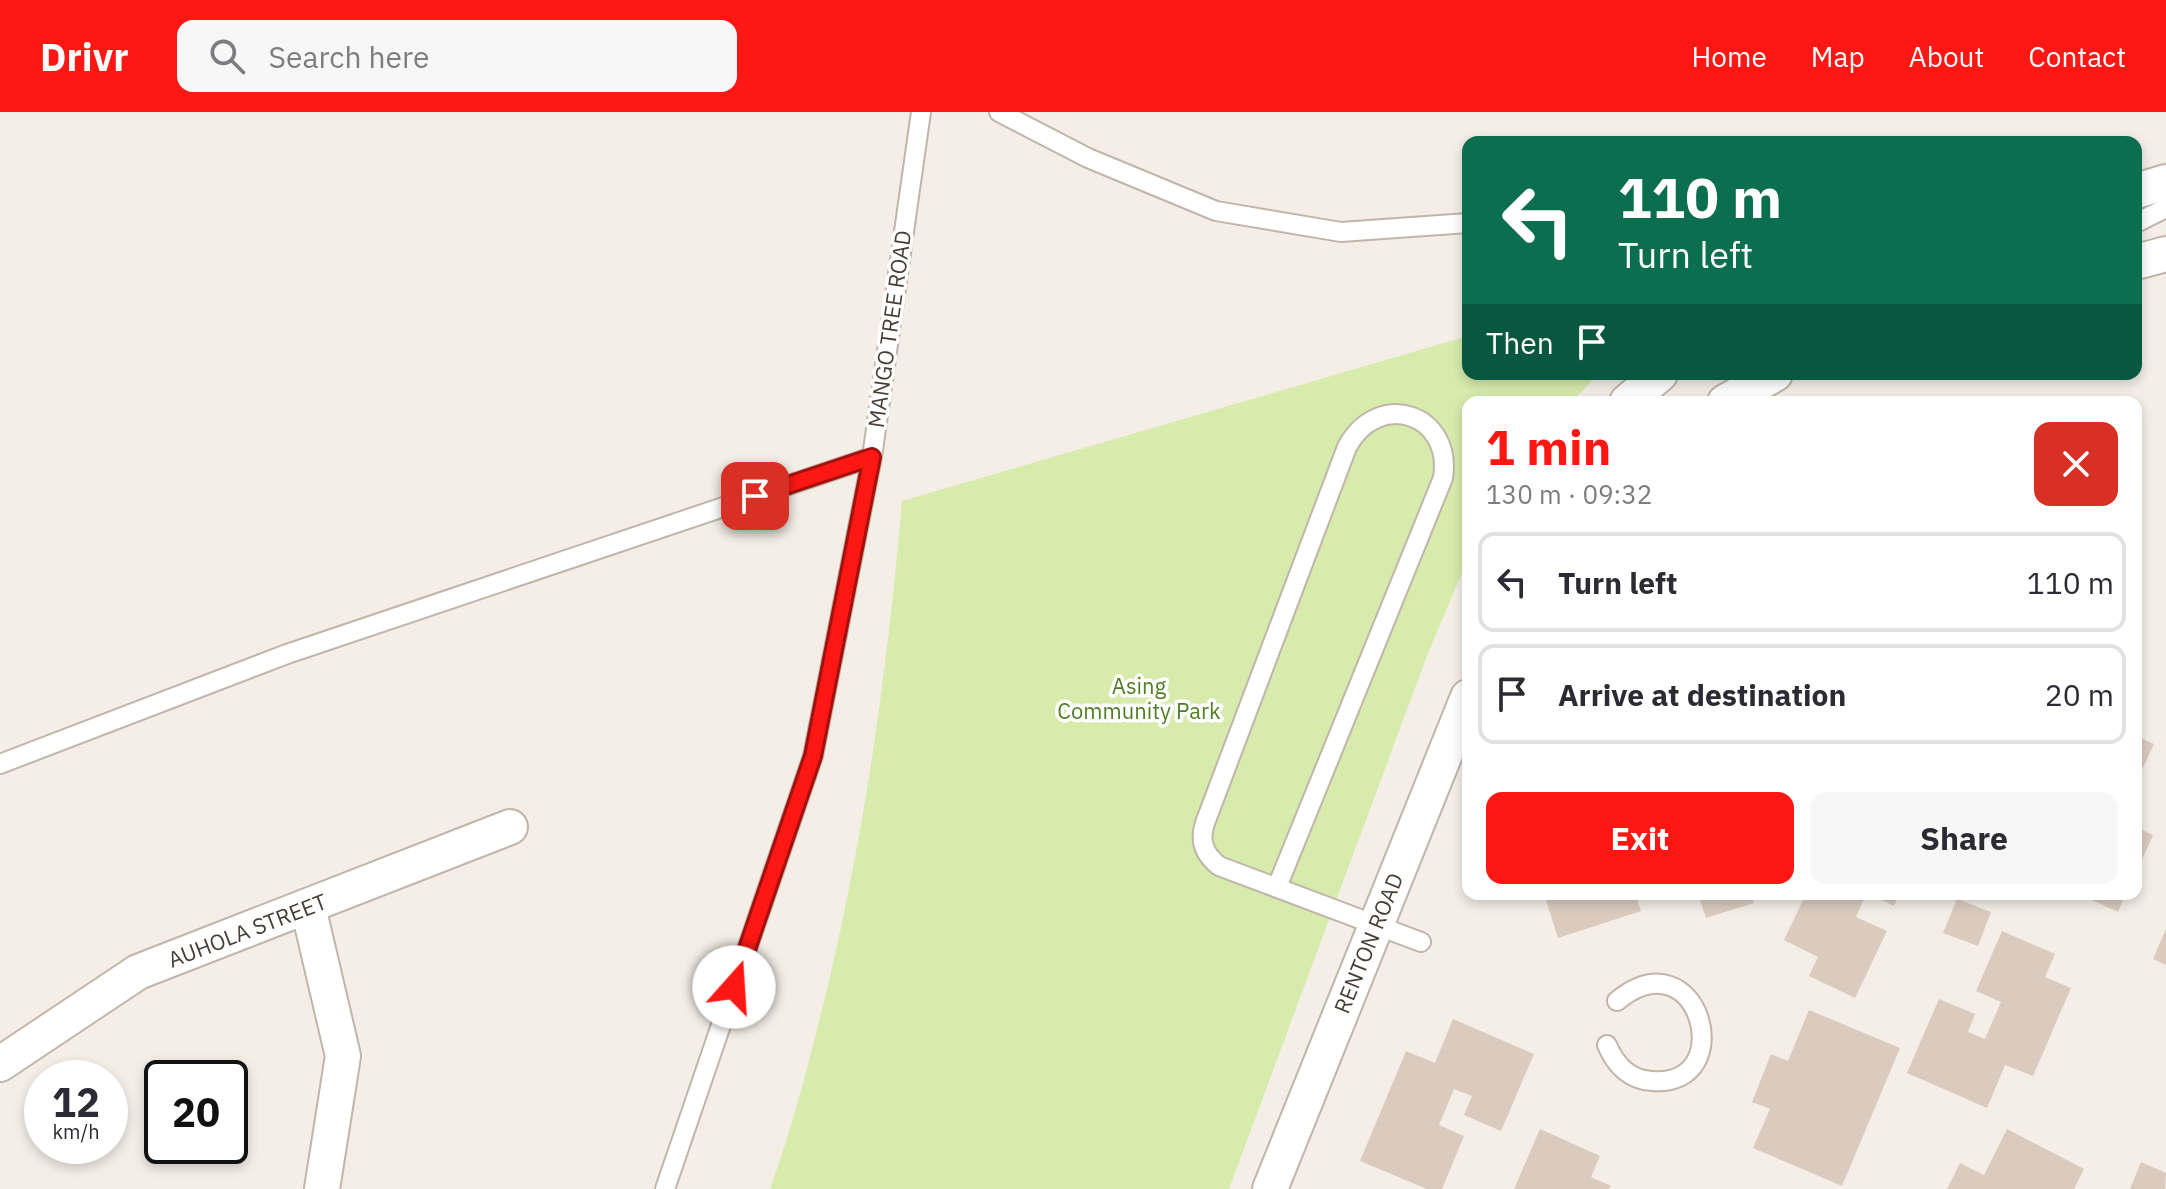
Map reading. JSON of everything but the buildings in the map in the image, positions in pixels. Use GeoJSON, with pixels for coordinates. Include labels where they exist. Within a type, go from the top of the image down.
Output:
{"type":"FeatureCollection","features":[{"type":"Feature","properties":{"kind":"street"},"geometry":{"type":"LineString","coordinates":[[2142,189],[2166,182]]}},
{"type":"Feature","properties":{"kind":"street"},"geometry":{"type":"LineString","coordinates":[[2142,260],[2166,254]]}},
{"type":"Feature","properties":{"kind":"street"},"geometry":{"type":"LineString","coordinates":[[1634,396],[1653,380]]}},
{"type":"Feature","properties":{"kind":"street"},"geometry":{"type":"LineString","coordinates":[[1736,396],[1764,380]]}},
{"type":"Feature","properties":{"kind":"street","name":"RENTON ROAD"},"geometry":{"type":"LineString","coordinates":[[1270,1189],[1462,712]]}},
{"type":"Feature","properties":{"kind":"street","name":"AUHOLA STREET"},"geometry":{"type":"LineString","coordinates":[[0,1064],[138,972],[510,827]]}},
{"type":"Feature","properties":{"kind":"street"},"geometry":{"type":"LineString","coordinates":[[308,907],[343,1056],[322,1189]]}},
{"type":"Feature","properties":{"kind":"lane","name":"MANGO TREE ROAD"},"geometry":{"type":"LineString","coordinates":[[665,1189],[813,756],[872,457],[921,112]]}},
{"type":"Feature","properties":{"kind":"lane"},"geometry":{"type":"LineString","coordinates":[[999,112],[1088,158],[1216,211],[1341,232],[1462,223]]}},
{"type":"Feature","properties":{"kind":"lane"},"geometry":{"type":"LineString","coordinates":[[2142,220],[2166,208]]}},
{"type":"Feature","properties":{"kind":"lane"},"geometry":{"type":"LineString","coordinates":[[1277,887],[1443,478],[1445,465],[1438,438],[1418,420],[1406,415],[1391,414],[1364,424],[1347,447],[1202,832],[1205,851],[1219,866],[1421,942]]}},
{"type":"Feature","properties":{"kind":"lane"},"geometry":{"type":"LineString","coordinates":[[0,764],[287,654],[872,457]]}},
{"type":"Feature","properties":{"kind":"lane"},"geometry":{"type":"LineString","coordinates":[[1607,1045],[1613,1059],[1636,1078],[1666,1081],[1692,1065],[1703,1037],[1696,1008],[1673,988],[1643,985],[1617,1001]]}},
{"type":"Feature","properties":{"kind":"green space","name":"Asing Community Park"},"geometry":{"type":"Polygon","coordinates":[[[1462,338],[1462,380],[1592,380],[1578,396],[1462,396],[1462,573],[1428,653],[1229,1189],[770,1189],[809,1062],[854,865],[882,684],[902,501],[1462,338]]]}},
{"type":"Feature","properties":{"kind":"route"},"geometry":{"type":"LineString","coordinates":[[734,987],[813,756],[872,457],[755,496]]}}]}
